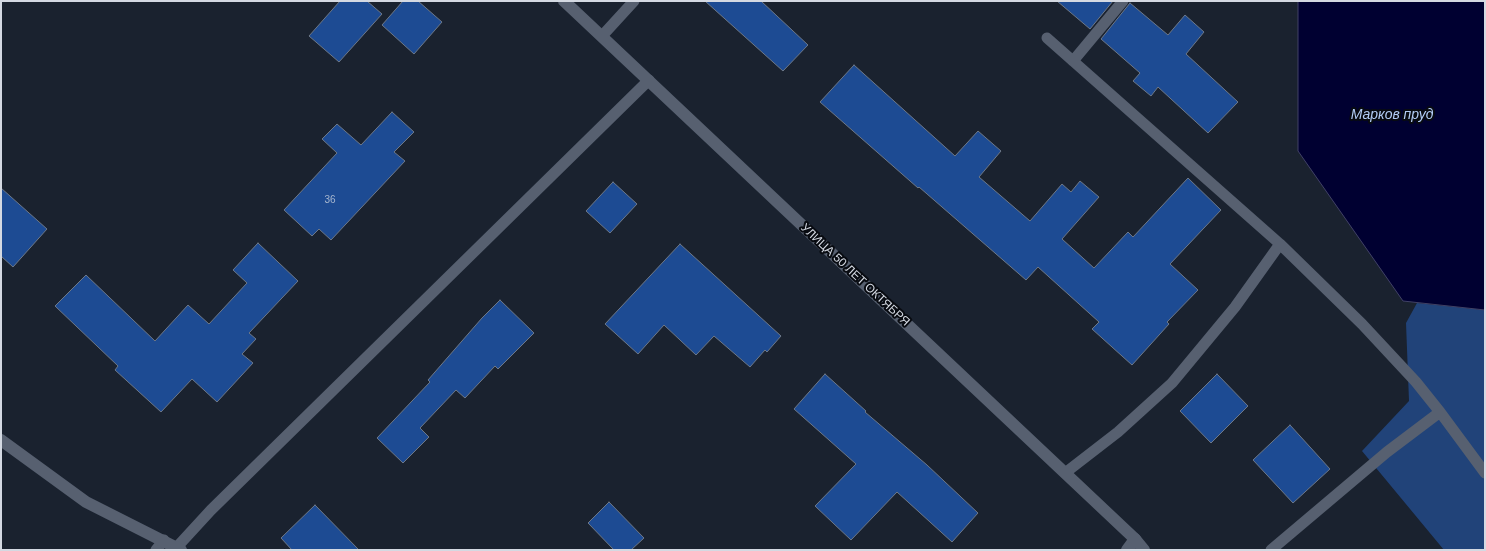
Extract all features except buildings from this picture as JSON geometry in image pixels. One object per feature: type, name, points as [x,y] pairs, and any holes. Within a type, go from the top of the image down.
[{"type":"main road","name":"УЛИЦА 50 ЛЕТ ОКТЯБРЯ","points":[[564,1],[1065,473],[1131,545],[1144,550]]},
{"type":"main road","points":[[1,440],[86,502],[160,545],[179,548]]},
{"type":"lane","points":[[602,36],[634,1]]},
{"type":"lane","points":[[1072,60],[1123,1]]},
{"type":"lane","points":[[1047,38],[1280,244],[1362,324],[1416,382],[1485,473]]},
{"type":"lane","points":[[179,548],[211,510],[649,80]]},
{"type":"lane","points":[[1065,473],[1118,432],[1172,383],[1235,307],[1280,244]]},
{"type":"lane","points":[[1271,550],[1387,452],[1440,412]]},
{"type":"shaded area","points":[[1417,303],[1485,310],[1485,550],[1444,550],[1362,451],[1409,401],[1406,323]]},
{"type":"water","name":"Марков пруд","points":[[1298,1],[1485,1],[1485,310],[1403,301],[1298,151]]}]
